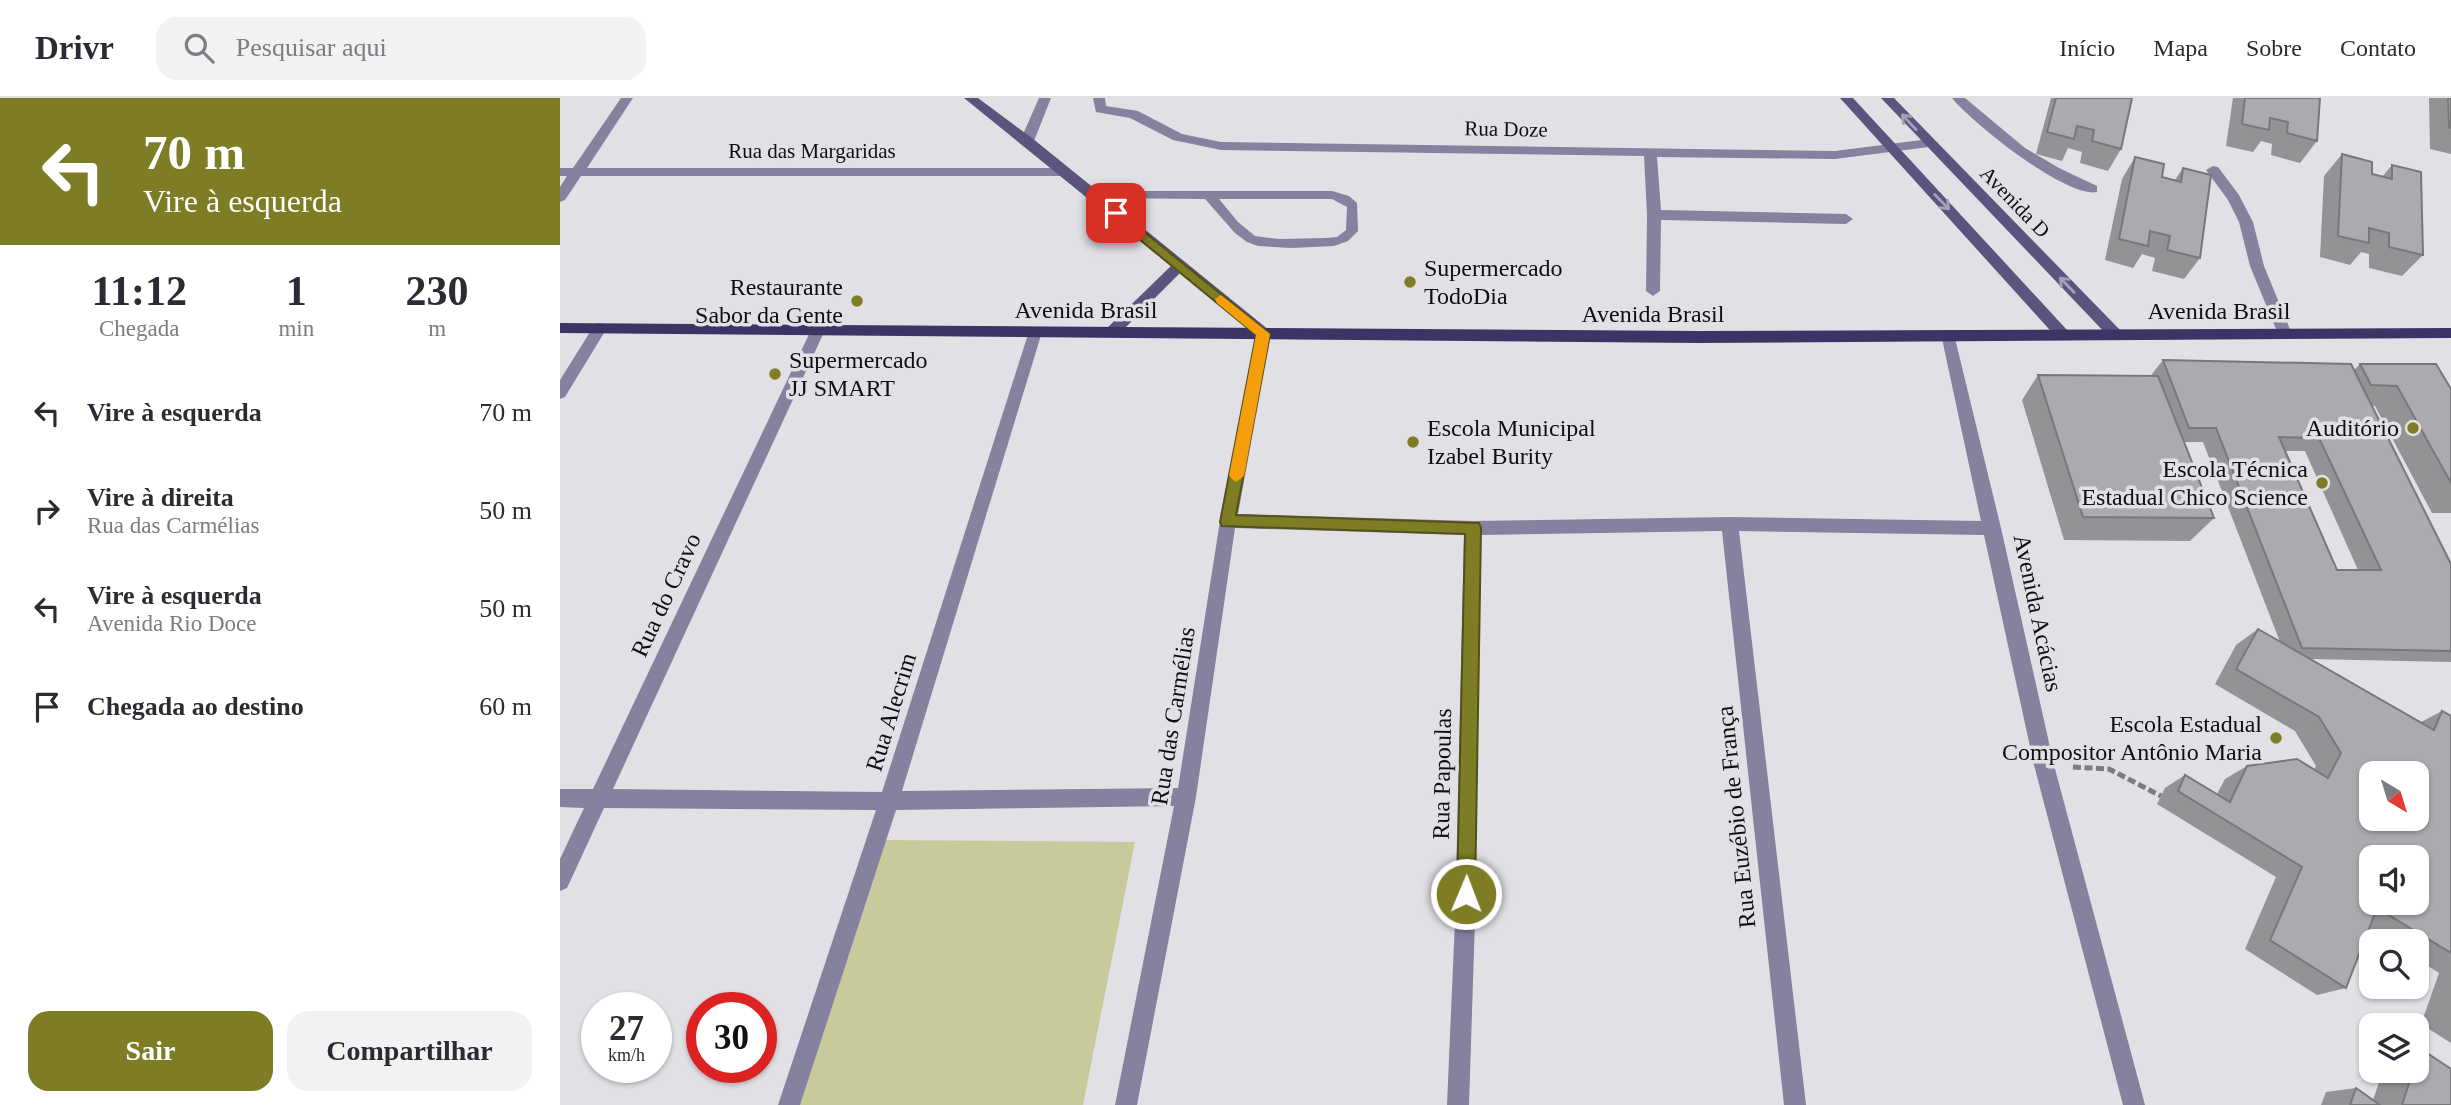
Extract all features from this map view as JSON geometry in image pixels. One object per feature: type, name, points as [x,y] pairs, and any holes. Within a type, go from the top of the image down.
[{"type":"main road","name":"Avenida Brasil","points":[[560,328],[1686,337],[2451,332]]},
{"type":"street","points":[[560,197],[579,173],[627,98]]},
{"type":"street","points":[[970,98],[1027,141],[1264,334]]},
{"type":"street","points":[[1027,141],[1045,98]]},
{"type":"street","name":"Rua Doze","points":[[1099,98],[1100,109],[1104,112],[1133,114],[1178,137],[1221,146],[1835,155],[1929,144]]},
{"type":"street","points":[[1846,98],[2062,334]]},
{"type":"street","name":"Avenida D","points":[[1886,98],[2115,334]]},
{"type":"street","points":[[1958,98],[2026,157],[2059,176],[2092,189]]},
{"type":"street","points":[[1650,152],[1654,215],[1653,291]]},
{"type":"street","points":[[2213,170],[2234,198],[2246,222],[2257,266],[2285,334]]},
{"type":"street","name":"Rua das Margaridas","points":[[560,173],[1064,172]]},
{"type":"street","points":[[1654,215],[1846,219]]},
{"type":"street","points":[[1111,332],[1180,265]]},
{"type":"street","points":[[560,393],[600,328]]},
{"type":"street","name":"Rua do Cravo","points":[[560,881],[818,330]]},
{"type":"street","name":"Rua Alecrim","points":[[789,1105],[889,800],[1035,332]]},
{"type":"street","name":"Rua das Carmélias","points":[[1126,1105],[1186,797],[1228,522],[1264,334]]},
{"type":"street","name":"Avenida Acácias","points":[[1948,334],[2044,765],[2134,1105]]},
{"type":"street","points":[[1228,522],[1473,528],[1730,524],[1993,528]]},
{"type":"street","name":"Rua Euzébio de França","points":[[1730,524],[1794,1105]]},
{"type":"street","name":"Rua Papoulas","points":[[1458,1105],[1465,920],[1473,528]]},
{"type":"street","points":[[560,798],[889,800],[1186,797]]},
{"type":"lane","points":[[1094,195],[1208,195],[1332,195],[1345,199],[1353,206],[1352,231],[1346,238],[1334,242],[1263,242],[1251,239],[1208,195]]},
{"type":"path","points":[[2044,765],[2109,769],[2161,796]]},
{"type":"green space","points":[[880,840],[1135,842],[1083,1105],[794,1105]]},
{"type":"building","points":[[2056,98],[2132,98],[2121,149],[2092,141],[2094,130],[2077,126],[2074,139],[2047,132]]},
{"type":"building","points":[[2245,98],[2320,98],[2317,141],[2287,133],[2288,122],[2270,118],[2269,130],[2242,124]]},
{"type":"building","points":[[2448,98],[2451,98],[2451,128],[2449,127]]},
{"type":"building","points":[[2342,154],[2372,162],[2372,174],[2392,179],[2392,165],[2421,172],[2423,255],[2389,247],[2389,233],[2369,228],[2369,243],[2338,236]]},
{"type":"building","points":[[2135,157],[2164,164],[2162,177],[2181,182],[2183,168],[2211,175],[2200,258],[2167,250],[2170,236],[2150,231],[2148,246],[2119,239]]},
{"type":"building","points":[[2163,360],[2351,364],[2451,564],[2451,651],[2302,648],[2216,428],[2189,428]],"holes":[[[2279,437],[2319,438],[2381,570],[2337,570]]]},
{"type":"building","points":[[2360,364],[2436,364],[2451,389],[2451,483],[2397,386],[2371,385]]},
{"type":"building","points":[[2038,375],[2158,376],[2214,518],[2083,517]]},
{"type":"building","points":[[2258,629],[2434,730],[2442,711],[2451,716],[2451,953],[2429,940],[2429,929],[2412,929],[2389,915],[2429,915],[2429,845],[2359,845],[2359,915],[2374,915],[2369,929],[2359,929],[2359,954],[2346,988],[2270,940],[2302,867],[2178,791],[2185,775],[2230,802],[2247,766],[2297,759],[2328,778],[2341,753],[2319,717],[2236,669]]},
{"type":"building","points":[[2429,1054],[2451,1069],[2451,1105],[2402,1105],[2409,1083],[2429,1083]]},
{"type":"building","points":[[2356,1088],[2380,1105],[2350,1105]]},
{"type":"slow traffic","points":[[1221,299],[1264,334],[1236,476]]},
{"type":"place","name":"Supermercado TodoDia","points":[[1410,282]]},
{"type":"place","name":"Restaurante Sabor da Gente","points":[[857,301]]},
{"type":"place","name":"Supermercado JJ SMART","points":[[775,374]]},
{"type":"place","name":"Auditório","points":[[2413,428]]},
{"type":"place","name":"Escola Municipal Izabel Burity","points":[[1413,442]]},
{"type":"place","name":"Escola Técnica Estadual Chico Science","points":[[2322,483]]},
{"type":"place","name":"Escola Estadual Compositor Antônio Maria","points":[[2276,738]]},
{"type":"route","points":[[1116,213],[1264,334],[1228,522],[1473,528],[1466,894]]}]
